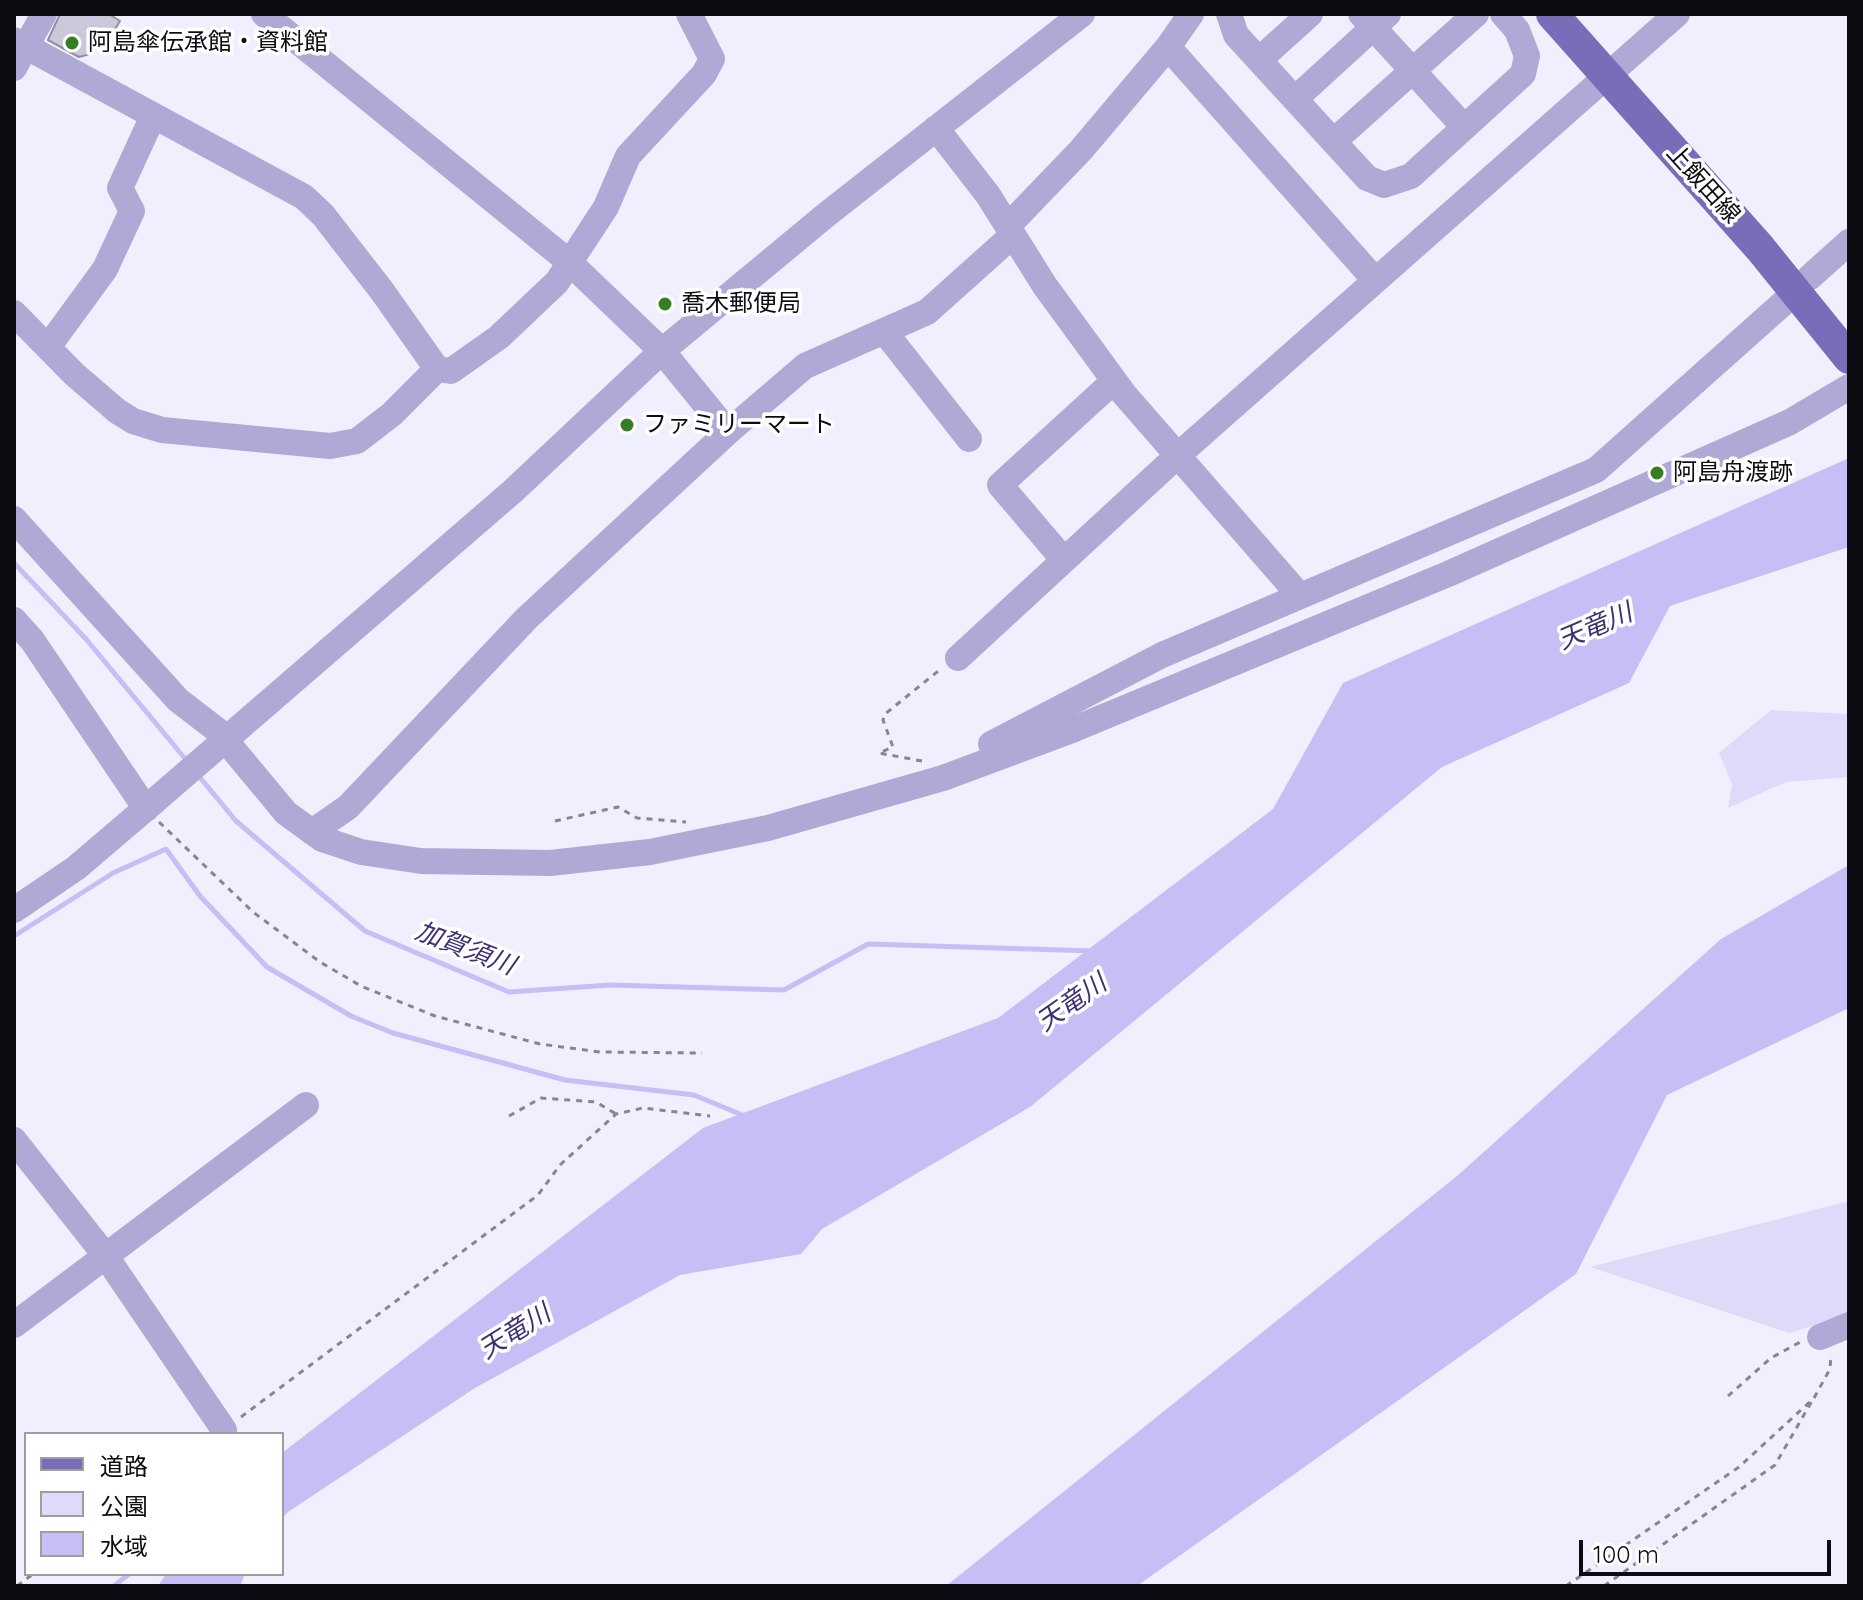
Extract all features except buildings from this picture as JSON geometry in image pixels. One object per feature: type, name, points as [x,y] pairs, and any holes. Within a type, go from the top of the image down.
[{"type":"main road","name":"上飯田線","points":[[1552,14],[1760,248],[1849,358]]},
{"type":"street","points":[[44,14],[18,52],[153,116],[304,197],[323,215],[382,291],[437,369],[451,371],[499,337],[557,282],[606,207],[628,156],[704,74],[712,59],[694,16]]},
{"type":"street","points":[[264,14],[568,261],[662,351],[728,432]]},
{"type":"street","points":[[14,910],[76,868],[147,807],[220,739],[513,491],[662,351],[936,128],[1082,14]]},
{"type":"street","points":[[312,832],[348,807],[527,618],[728,432],[805,366],[927,312],[1010,231],[1168,47],[1191,14]]},
{"type":"street","points":[[1229,14],[1236,35],[1367,178],[1384,185],[1411,176],[1523,74],[1527,56],[1517,30],[1503,14]]},
{"type":"street","points":[[1259,60],[1310,14]]},
{"type":"street","points":[[1334,141],[1476,14]]},
{"type":"street","points":[[958,658],[1176,457],[1677,14]]},
{"type":"street","points":[[1295,99],[1374,19],[1413,71],[1464,127]]},
{"type":"street","points":[[1168,47],[1375,280]]},
{"type":"street","points":[[48,347],[105,269],[132,211],[120,188],[153,116]]},
{"type":"street","points":[[936,128],[988,195],[1045,286],[1114,381],[1176,457],[1300,596]]},
{"type":"street","points":[[1810,277],[1849,242]]},
{"type":"street","points":[[943,778],[958,760],[1162,655],[1596,470],[1790,297]]},
{"type":"street","points":[[14,313],[74,374],[133,421],[162,430],[330,446],[357,441],[392,414],[437,369]]},
{"type":"street","points":[[884,331],[969,439]]},
{"type":"street","points":[[1063,559],[1000,485],[1114,381]]},
{"type":"street","points":[[14,519],[178,700],[220,739],[286,813],[312,832],[361,852],[421,861],[550,863],[650,852],[753,831],[943,778],[1072,730],[1448,574],[1790,422],[1849,387]]},
{"type":"street","points":[[14,620],[32,640],[147,807]]},
{"type":"street","points":[[14,1325],[306,1105]]},
{"type":"street","points":[[14,1140],[105,1255],[224,1430]]},
{"type":"street","points":[[1820,1337],[1849,1325]]},
{"type":"path","points":[[915,765],[926,762],[879,753],[893,747],[883,720],[885,714],[958,658]]},
{"type":"path","points":[[147,807],[253,912],[320,962],[361,986],[435,1016],[540,1044],[600,1052],[702,1053]]},
{"type":"path","points":[[555,821],[618,807],[637,818],[687,822]]},
{"type":"path","points":[[509,1116],[541,1098],[596,1102],[616,1114]]},
{"type":"path","points":[[224,1430],[538,1195],[560,1165],[616,1114],[643,1108],[710,1116]]},
{"type":"path","points":[[1604,1586],[1775,1465],[1830,1369],[1832,1352],[1820,1337],[1796,1342],[1771,1358],[1728,1396]]},
{"type":"path","points":[[1566,1586],[1739,1467],[1814,1398]]},
{"type":"green space","points":[[1771,710],[1849,714],[1849,777],[1786,782],[1728,808],[1732,784],[1719,753]]},
{"type":"green space","points":[[1849,1201],[1849,1315],[1789,1333],[1590,1267]]},
{"type":"water","name":"天竜川","points":[[1849,458],[1849,547],[1670,606],[1629,683],[1442,767],[1030,1107],[822,1229],[801,1254],[680,1275],[475,1388],[284,1517],[284,1451],[703,1128],[998,1018],[1273,809],[1343,683]]},
{"type":"water","points":[[1849,865],[1849,1008],[1667,1095],[1576,1274],[1137,1586],[946,1586],[1457,1176],[1721,939]]},
{"type":"water","points":[[165,1576],[244,1576],[240,1586],[158,1586]]},
{"type":"waterway","name":"加賀須川","points":[[14,563],[86,639],[187,761]]},
{"type":"waterway","name":"加賀須川","points":[[198,775],[236,821],[365,931],[509,992],[610,985],[784,990],[868,944],[1094,951]]},
{"type":"waterway","points":[[14,936],[113,873],[166,849],[200,896],[267,967],[351,1016],[393,1033],[565,1080],[694,1095],[747,1117]]},
{"type":"waterway","points":[[114,1586],[126,1576]]},
{"type":"place","name":"阿島傘伝承館・資料館","points":[[72,43]]},
{"type":"place","name":"喬木郵便局","points":[[665,304]]},
{"type":"place","name":"ファミリーマート","points":[[627,425]]},
{"type":"place","name":"阿島舟渡跡","points":[[1657,473]]}]
